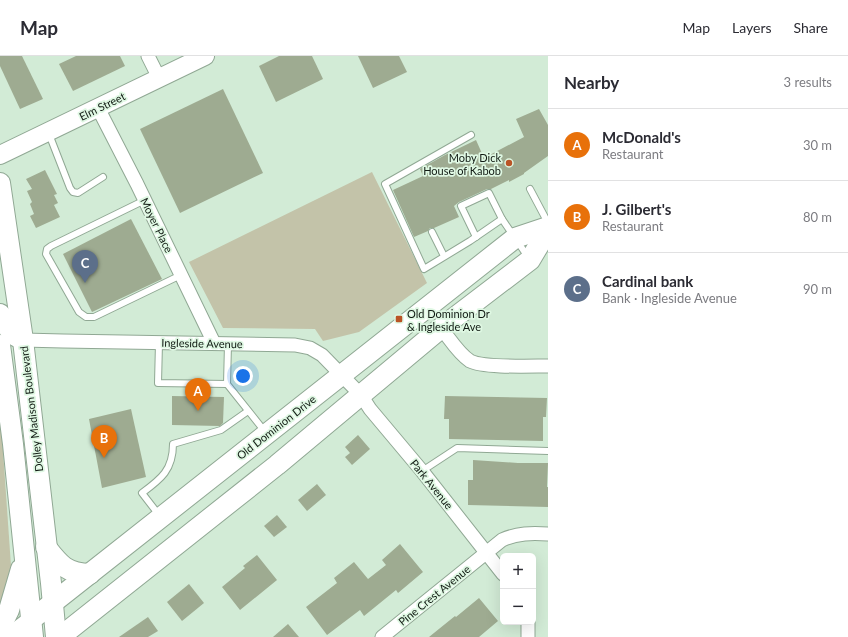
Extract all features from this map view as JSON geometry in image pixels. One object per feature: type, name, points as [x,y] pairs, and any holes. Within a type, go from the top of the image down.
[{"type":"main road","name":"Dolley Madison Boulevard","points":[[0,182],[30,394],[56,637]]},
{"type":"main road","name":"Old Dominion Drive","points":[[32,629],[53,604],[90,574],[515,238],[548,229]]},
{"type":"main road","name":"Old Dominion Drive","points":[[60,637],[277,465],[441,328],[530,260],[548,229]]},
{"type":"main road","points":[[0,314],[12,334],[23,340]]},
{"type":"main road","points":[[0,339],[5,342],[12,351],[30,394]]},
{"type":"main road","name":"Dolley Madison Boulevard","points":[[0,344],[13,444],[32,629]]},
{"type":"main road","points":[[46,547],[66,568],[79,573],[90,574]]},
{"type":"main road","points":[[0,628],[9,610],[24,557]]},
{"type":"street","points":[[148,56],[159,78]]},
{"type":"street","name":"Elm Street","points":[[0,155],[159,78],[186,62],[204,56]]},
{"type":"street","name":"Moyer Place","points":[[98,108],[145,200],[214,343]]},
{"type":"street","points":[[441,328],[462,354],[475,363],[486,365],[548,366]]},
{"type":"street","name":"Ingleside Avenue","points":[[23,340],[305,346],[322,356],[342,374],[361,395]]},
{"type":"street","name":"Park Avenue","points":[[361,395],[370,409],[422,471],[500,570]]},
{"type":"street","name":"Pine Crest Avenue","points":[[382,637],[502,540],[514,535],[531,533],[548,534]]},
{"type":"street","points":[[528,625],[528,637]]},
{"type":"street","name":"Old Dominion Drive","points":[[9,637],[32,629]]},
{"type":"lane","points":[[48,132],[70,188],[73,192],[78,193],[104,177]]},
{"type":"lane","points":[[471,135],[385,184],[424,268],[476,237],[502,219]]},
{"type":"lane","points":[[530,189],[548,223]]},
{"type":"lane","points":[[476,237],[461,206],[489,192],[502,219],[530,260]]},
{"type":"lane","points":[[145,200],[51,246],[47,250],[46,254],[79,312],[86,317],[94,317],[181,275]]},
{"type":"lane","points":[[432,232],[444,256]]},
{"type":"lane","points":[[159,343],[158,383],[227,384]]},
{"type":"lane","points":[[228,344],[227,384],[267,434]]},
{"type":"lane","points":[[161,517],[142,493],[160,480],[168,470],[172,460],[173,444],[221,430],[248,411]]},
{"type":"lane","points":[[422,471],[457,448],[548,451]]},
{"type":"green space","points":[[372,172],[427,283],[359,332],[323,341],[315,329],[223,328],[189,262]]},
{"type":"green space","points":[[1,422],[11,566],[0,627],[0,423]]},
{"type":"building","points":[[0,56],[22,56],[43,99],[20,109],[0,66]]},
{"type":"building","points":[[76,56],[120,56],[125,66],[73,91],[59,64]]},
{"type":"building","points":[[279,56],[312,56],[323,79],[276,102],[259,66]]},
{"type":"building","points":[[358,56],[399,56],[407,72],[373,88]]},
{"type":"building","points":[[223,89],[263,173],[180,213],[140,129]]},
{"type":"building","points":[[539,109],[548,125],[548,156],[524,174],[509,182],[509,180],[459,202],[454,206],[459,217],[434,228],[430,228],[428,231],[414,237],[393,190],[423,176],[420,169],[476,140],[484,158],[524,137],[516,119]]},
{"type":"building","points":[[45,170],[57,194],[54,195],[58,203],[54,205],[60,217],[36,228],[30,216],[34,214],[30,204],[32,202],[27,191],[32,189],[26,179]]},
{"type":"building","points":[[131,219],[162,279],[92,312],[63,254]]},
{"type":"building","points":[[172,396],[224,397],[223,423],[220,426],[172,425]]},
{"type":"building","points":[[445,396],[547,398],[546,417],[543,417],[543,441],[449,439],[449,419],[444,419]]},
{"type":"building","points":[[131,409],[146,477],[102,488],[89,419]]},
{"type":"building","points":[[358,435],[370,449],[352,465],[345,457],[350,453],[345,447]]},
{"type":"building","points":[[473,460],[548,463],[548,507],[468,505],[468,480],[473,480]]},
{"type":"building","points":[[317,484],[326,495],[307,511],[298,500]]},
{"type":"building","points":[[277,515],[287,527],[274,537],[264,526]]},
{"type":"building","points":[[400,544],[423,572],[398,593],[396,590],[364,616],[360,610],[327,635],[306,607],[337,583],[334,578],[354,562],[368,579],[386,565],[382,560]]},
{"type":"building","points":[[257,555],[277,580],[240,610],[222,587],[245,568],[243,566]]},
{"type":"building","points":[[189,584],[204,603],[182,621],[167,602]]},
{"type":"building","points":[[479,598],[498,621],[479,637],[429,637],[455,616],[456,617]]},
{"type":"building","points":[[148,617],[158,631],[148,637],[119,637]]},
{"type":"building","points":[[288,624],[299,637],[273,637]]},
{"type":"place","name":"Moby Dick House of Kabob","points":[[509,163]]},
{"type":"place","name":"Cardinal bank","points":[[85,283]]},
{"type":"place","name":"Old Dominion Dr & Ingleside Ave","points":[[399,319]]},
{"type":"place","name":"McDonald's","points":[[198,411]]},
{"type":"place","name":"J. Gilbert's","points":[[104,458]]}]
